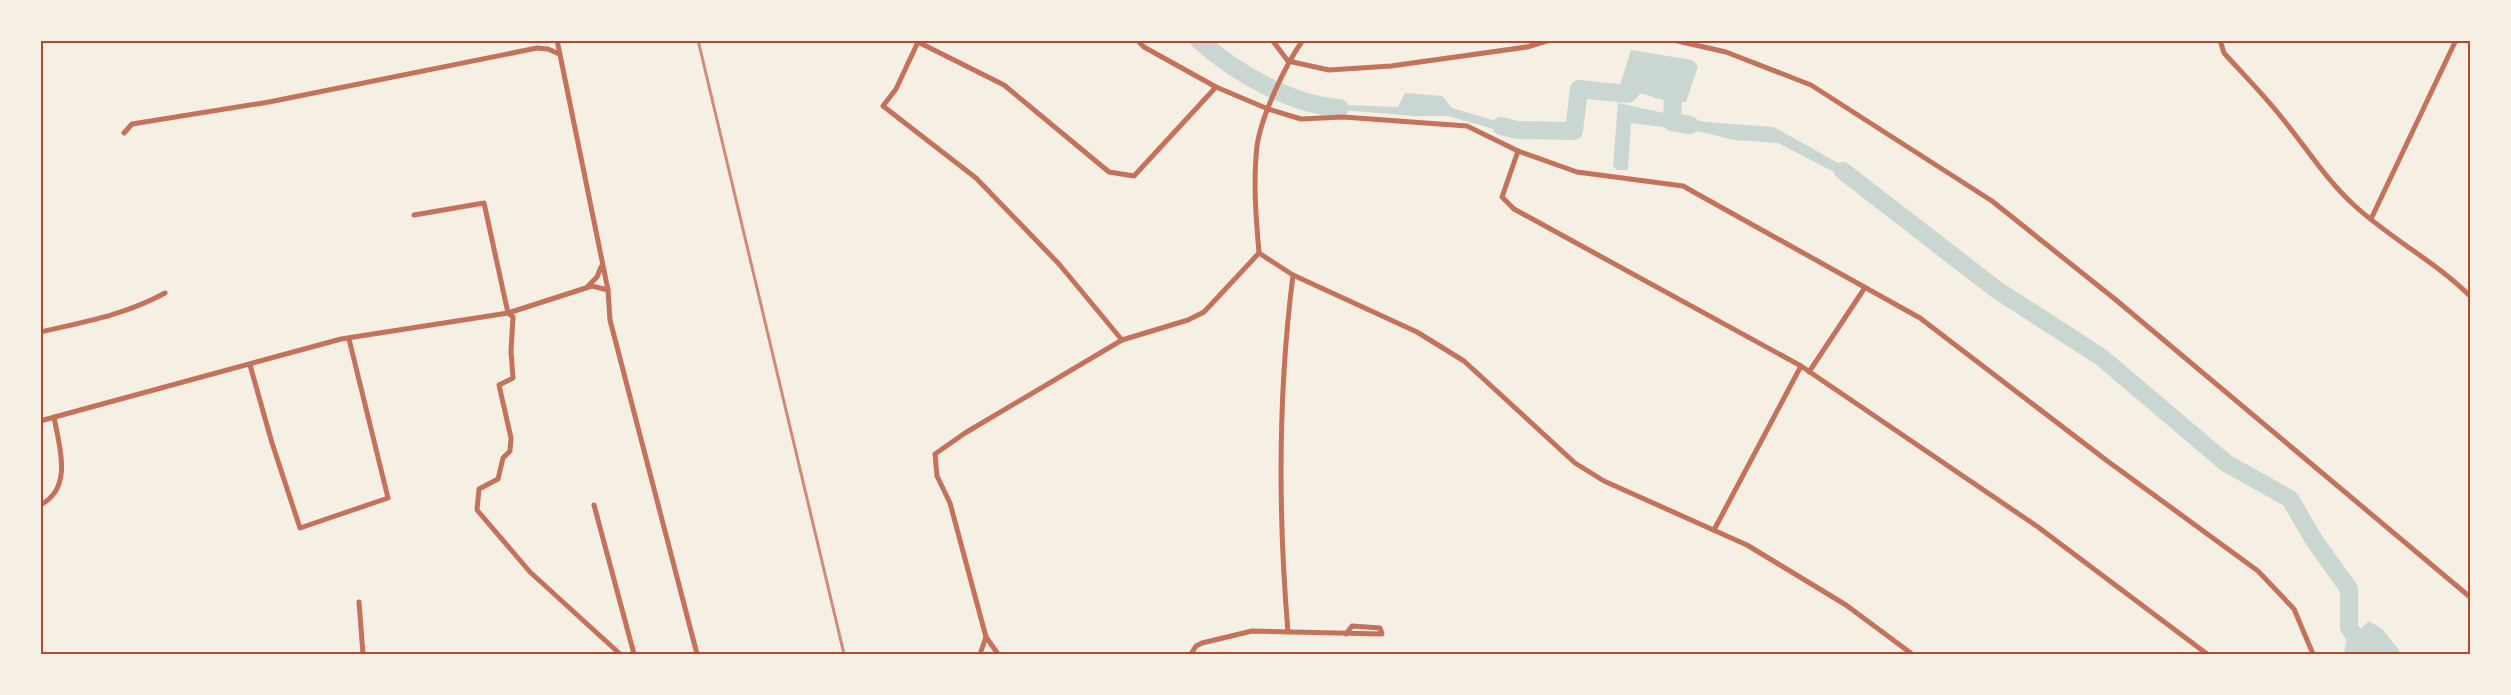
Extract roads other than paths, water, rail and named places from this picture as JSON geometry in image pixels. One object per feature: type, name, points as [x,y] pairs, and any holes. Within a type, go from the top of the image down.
[{"type":"street","points":[[124,133],[132,124],[269,102],[542,48],[555,40],[608,290],[610,320],[697,654]]},
{"type":"street","points":[[1137,40],[1144,47],[1216,87],[1301,119],[1343,117],[1467,126],[1518,151],[1577,172],[1683,186],[1864,289],[1920,318],[2106,460],[2217,538],[2258,571],[2294,609],[2313,654]]},
{"type":"street","points":[[1272,40],[1288,61],[1329,70],[1391,66],[1527,47],[1550,40]]},
{"type":"street","points":[[998,654],[986,637],[950,503],[937,476],[935,454],[965,433],[1122,340],[1188,320],[1204,312],[1259,253],[1255,200],[1257,145],[1269,107],[1288,61],[1303,40]]},
{"type":"street","points":[[1673,40],[1726,52],[1811,86],[1992,201],[2116,300],[2470,597]]},
{"type":"street","points":[[2220,40],[2224,53],[2282,117],[2332,183],[2406,248],[2454,280],[2470,296]]},
{"type":"street","points":[[2371,219],[2456,40]]},
{"type":"street","points":[[1122,340],[1059,264],[976,178],[883,106],[896,89],[916,41],[1004,84],[1109,172],[1134,176],[1216,87]]},
{"type":"street","points":[[542,48],[559,54]]},
{"type":"street","points":[[1518,151],[1502,197],[1514,209],[1801,366],[2038,527],[2206,654]]},
{"type":"street","points":[[414,215],[484,203],[508,313],[513,317],[511,351],[513,378],[499,385],[511,438],[510,451],[503,458],[498,479],[479,489],[477,510],[531,572],[620,654]]},
{"type":"street","points":[[1259,253],[1293,275],[1417,332],[1464,361],[1575,463],[1604,481],[1747,545],[1846,605],[1912,654]]},
{"type":"street","points":[[586,287],[597,277],[601,262]]},
{"type":"street","points":[[1288,632],[1284,580],[1282,425],[1286,334],[1293,275]]},
{"type":"street","points":[[40,421],[349,339],[508,313],[586,287],[598,286],[608,290]]},
{"type":"street","points":[[1809,372],[1864,289]]},
{"type":"street","points":[[40,333],[115,315],[141,306],[165,293]]},
{"type":"street","points":[[250,365],[272,443],[300,528],[388,498],[349,339]]},
{"type":"street","points":[[1714,530],[1801,366]]},
{"type":"street","points":[[40,505],[55,494],[61,476],[62,459],[54,417]]},
{"type":"street","points":[[594,505],[634,654]]},
{"type":"street","points":[[359,602],[363,654]]},
{"type":"street","points":[[1191,654],[1196,646],[1202,643],[1243,631],[1346,634],[1382,634],[1380,628],[1352,627],[1346,634]]},
{"type":"street","points":[[980,654],[986,637]]},
{"type":"waterway","points":[[1199,40],[1229,64],[1264,85],[1302,101],[1340,108]]},
{"type":"waterway","points":[[1501,126],[1517,130],[1574,131],[1579,89],[1628,94],[1638,83],[1673,93],[1672,122],[1690,125]]},
{"type":"waterway","points":[[1843,171],[1997,290],[2101,357],[2226,463],[2290,499],[2314,540],[2349,589],[2349,627],[2365,654]]},
{"type":"railway","points":[[698,40],[844,654]]}]
